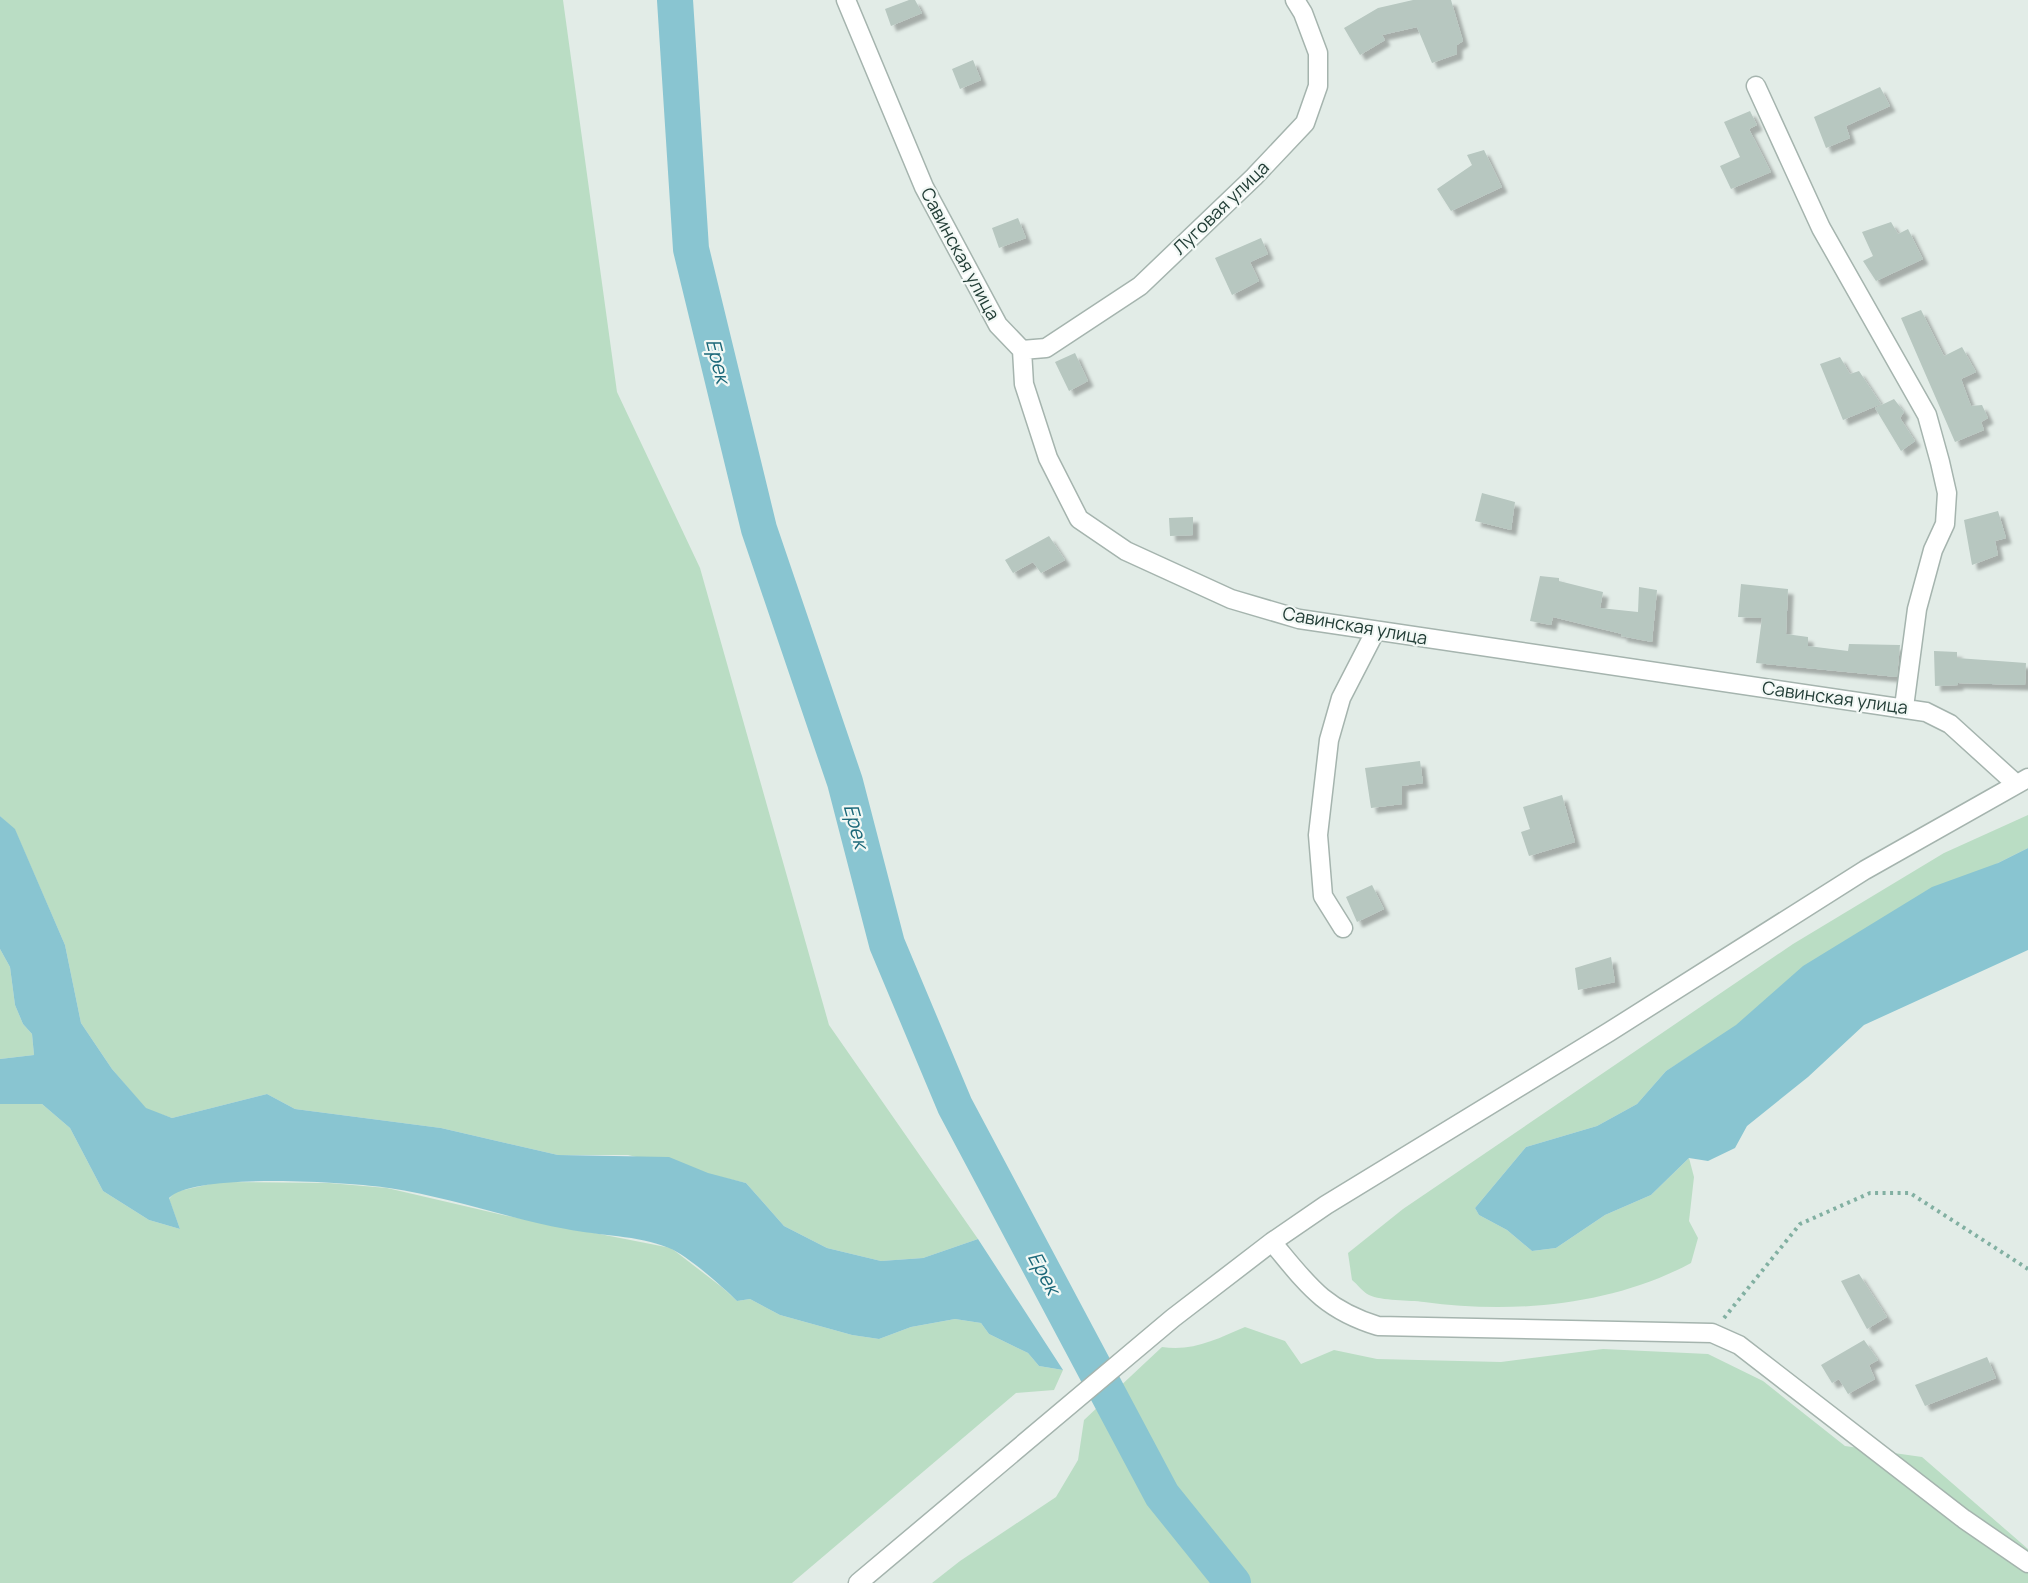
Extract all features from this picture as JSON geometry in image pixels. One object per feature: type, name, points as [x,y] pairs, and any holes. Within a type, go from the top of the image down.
[{"type":"street","name":"Савинская улица","points":[[846,0],[924,187],[998,325],[1022,350],[1024,384],[1048,458],[1079,519],[1126,551],[1231,599],[1299,619],[1926,712],[1950,724],[2022,780]]},
{"type":"street","name":"Луговая улица","points":[[1022,350],[1046,348],[1140,286],[1254,177],[1305,123],[1317,86],[1317,53],[1303,13],[1295,0]]},
{"type":"street","points":[[1756,86],[1821,228],[1927,415],[1940,462],[1947,493],[1944,524],[1933,550],[1917,609],[1904,707]]},
{"type":"street","points":[[1343,928],[1323,896],[1318,835],[1329,740],[1341,698],[1375,632]]},
{"type":"street","points":[[858,1583],[1050,1424],[1173,1318],[1272,1242],[1326,1205],[1609,1032],[1865,870],[2022,780]]},
{"type":"street","points":[[1272,1242],[1315,1294],[1360,1320],[1378,1326],[1712,1333],[1739,1345],[1964,1519],[2028,1563]]},
{"type":"path","points":[[1712,1333],[1800,1224],[1869,1193],[1910,1193],[2028,1269]]},
{"type":"green space","points":[[0,0],[563,0],[617,392],[700,568],[829,1025],[978,1239],[923,1258],[881,1261],[827,1248],[784,1226],[746,1183],[628,1155],[558,1155],[441,1128],[295,1109],[267,1094],[172,1118],[146,1109],[112,1069],[81,1023],[65,945],[15,830],[0,816]]},
{"type":"green space","points":[[2028,815],[2028,848],[1998,863],[1666,1071],[1637,1104],[1597,1126],[1526,1147],[1475,1208],[1479,1215],[1507,1230],[1532,1251],[1556,1248],[1605,1215],[1651,1195],[1689,1158],[1694,1177],[1689,1221],[1698,1238],[1691,1263],[1660,1278],[1628,1289],[1560,1303],[1526,1306],[1457,1306],[1374,1297],[1367,1294],[1352,1280],[1348,1253],[1403,1209],[1793,944],[1944,853]]},
{"type":"green space","points":[[0,949],[10,967],[15,1005],[23,1024],[32,1034],[34,1055],[0,1059]]},
{"type":"green space","points":[[0,1104],[42,1104],[70,1128],[103,1191],[149,1220],[180,1229],[169,1199],[175,1192],[219,1182],[329,1183],[387,1188],[503,1215],[671,1248],[737,1301],[750,1299],[780,1315],[852,1335],[879,1339],[911,1327],[955,1319],[981,1323],[989,1334],[1028,1353],[1039,1366],[1063,1370],[1054,1390],[1016,1393],[792,1583],[0,1583]]},
{"type":"green space","points":[[1245,1327],[1285,1341],[1301,1364],[1334,1350],[1377,1359],[1501,1362],[1603,1349],[1708,1354],[1763,1381],[1845,1446],[1922,1457],[2028,1549],[2028,1583],[932,1583],[960,1561],[1056,1497],[1078,1460],[1084,1420],[1162,1347],[1194,1346]]},
{"type":"water","points":[[0,816],[15,829],[65,945],[81,1023],[112,1069],[146,1108],[172,1118],[267,1094],[295,1109],[441,1128],[558,1155],[669,1157],[708,1173],[746,1183],[784,1226],[827,1248],[881,1261],[923,1258],[978,1239],[1063,1370],[1039,1366],[1028,1353],[989,1334],[981,1323],[955,1319],[911,1327],[879,1339],[852,1335],[780,1315],[750,1299],[737,1301],[685,1257],[657,1244],[544,1224],[389,1188],[342,1183],[274,1181],[209,1185],[184,1190],[169,1198],[180,1229],[149,1220],[103,1191],[70,1128],[42,1104],[0,1104],[0,1059],[34,1055],[32,1034],[23,1024],[15,1005],[10,967],[0,949]]},
{"type":"water","points":[[2028,848],[2028,950],[1864,1025],[1808,1077],[1747,1126],[1735,1148],[1708,1161],[1689,1158],[1651,1195],[1605,1215],[1556,1248],[1532,1251],[1507,1230],[1479,1215],[1475,1208],[1526,1147],[1597,1126],[1637,1104],[1666,1071],[1736,1025],[1803,966],[1932,887],[1998,863]]},
{"type":"building","points":[[915,0],[922,13],[891,26],[885,9]]},
{"type":"building","points":[[1413,0],[1451,0],[1463,41],[1457,45],[1457,54],[1432,63],[1417,27],[1382,35],[1385,40],[1360,55],[1344,28],[1378,8]]},
{"type":"building","points":[[973,60],[981,80],[960,89],[952,69]]},
{"type":"building","points":[[1880,87],[1890,106],[1846,126],[1850,138],[1826,148],[1814,117]]},
{"type":"building","points":[[1750,111],[1757,125],[1749,129],[1771,172],[1731,189],[1720,166],[1740,157],[1724,122]]},
{"type":"building","points":[[1484,150],[1502,187],[1451,211],[1437,189],[1472,165],[1467,155]]},
{"type":"building","points":[[1018,218],[1026,238],[999,248],[992,228]]},
{"type":"building","points":[[1891,222],[1898,234],[1908,229],[1923,259],[1876,281],[1863,261],[1873,256],[1862,232]]},
{"type":"building","points":[[1261,238],[1268,254],[1250,262],[1259,281],[1232,295],[1215,258]]},
{"type":"building","points":[[1921,310],[1944,356],[1962,347],[1976,372],[1961,379],[1971,406],[1982,405],[1988,418],[1981,422],[1984,430],[1955,442],[1901,318]]},
{"type":"building","points":[[1075,353],[1088,381],[1069,391],[1055,362]]},
{"type":"building","points":[[1840,357],[1850,374],[1859,371],[1881,404],[1843,420],[1820,364]]},
{"type":"building","points":[[1894,399],[1904,412],[1900,418],[1915,441],[1901,451],[1875,408]]},
{"type":"building","points":[[1482,493],[1515,502],[1511,530],[1475,521]]},
{"type":"building","points":[[1998,511],[2006,538],[1995,541],[1998,555],[1972,565],[1964,520]]},
{"type":"building","points":[[1193,517],[1193,535],[1170,536],[1169,518]]},
{"type":"building","points":[[1049,536],[1065,560],[1041,573],[1033,562],[1013,573],[1005,560]]},
{"type":"building","points":[[1540,576],[1559,578],[1559,581],[1603,592],[1600,608],[1638,612],[1639,587],[1657,590],[1652,642],[1553,617],[1551,625],[1530,621]]},
{"type":"building","points":[[1741,584],[1788,589],[1786,634],[1808,637],[1808,646],[1848,651],[1849,644],[1900,645],[1897,677],[1756,663],[1762,618],[1738,617]]},
{"type":"building","points":[[1934,651],[1957,652],[1957,658],[2026,663],[2025,685],[1958,683],[1958,685],[1935,686]]},
{"type":"building","points":[[1420,761],[1423,783],[1402,786],[1402,804],[1371,808],[1365,768]]},
{"type":"building","points":[[1562,795],[1575,842],[1529,856],[1521,832],[1530,829],[1523,807]]},
{"type":"building","points":[[1372,885],[1384,909],[1357,922],[1346,897]]},
{"type":"building","points":[[1611,957],[1615,982],[1578,990],[1575,968]]},
{"type":"building","points":[[1859,1274],[1887,1317],[1867,1329],[1841,1281]]},
{"type":"building","points":[[1864,1340],[1878,1360],[1869,1365],[1875,1379],[1848,1394],[1839,1379],[1832,1383],[1821,1365]]},
{"type":"building","points":[[1987,1357],[1996,1378],[1925,1406],[1915,1385]]},
{"type":"waterway","name":"Ерек","points":[[675,0],[691,249],[759,529],[845,782],[887,944],[955,1106],[1162,1495],[1233,1583]]}]
